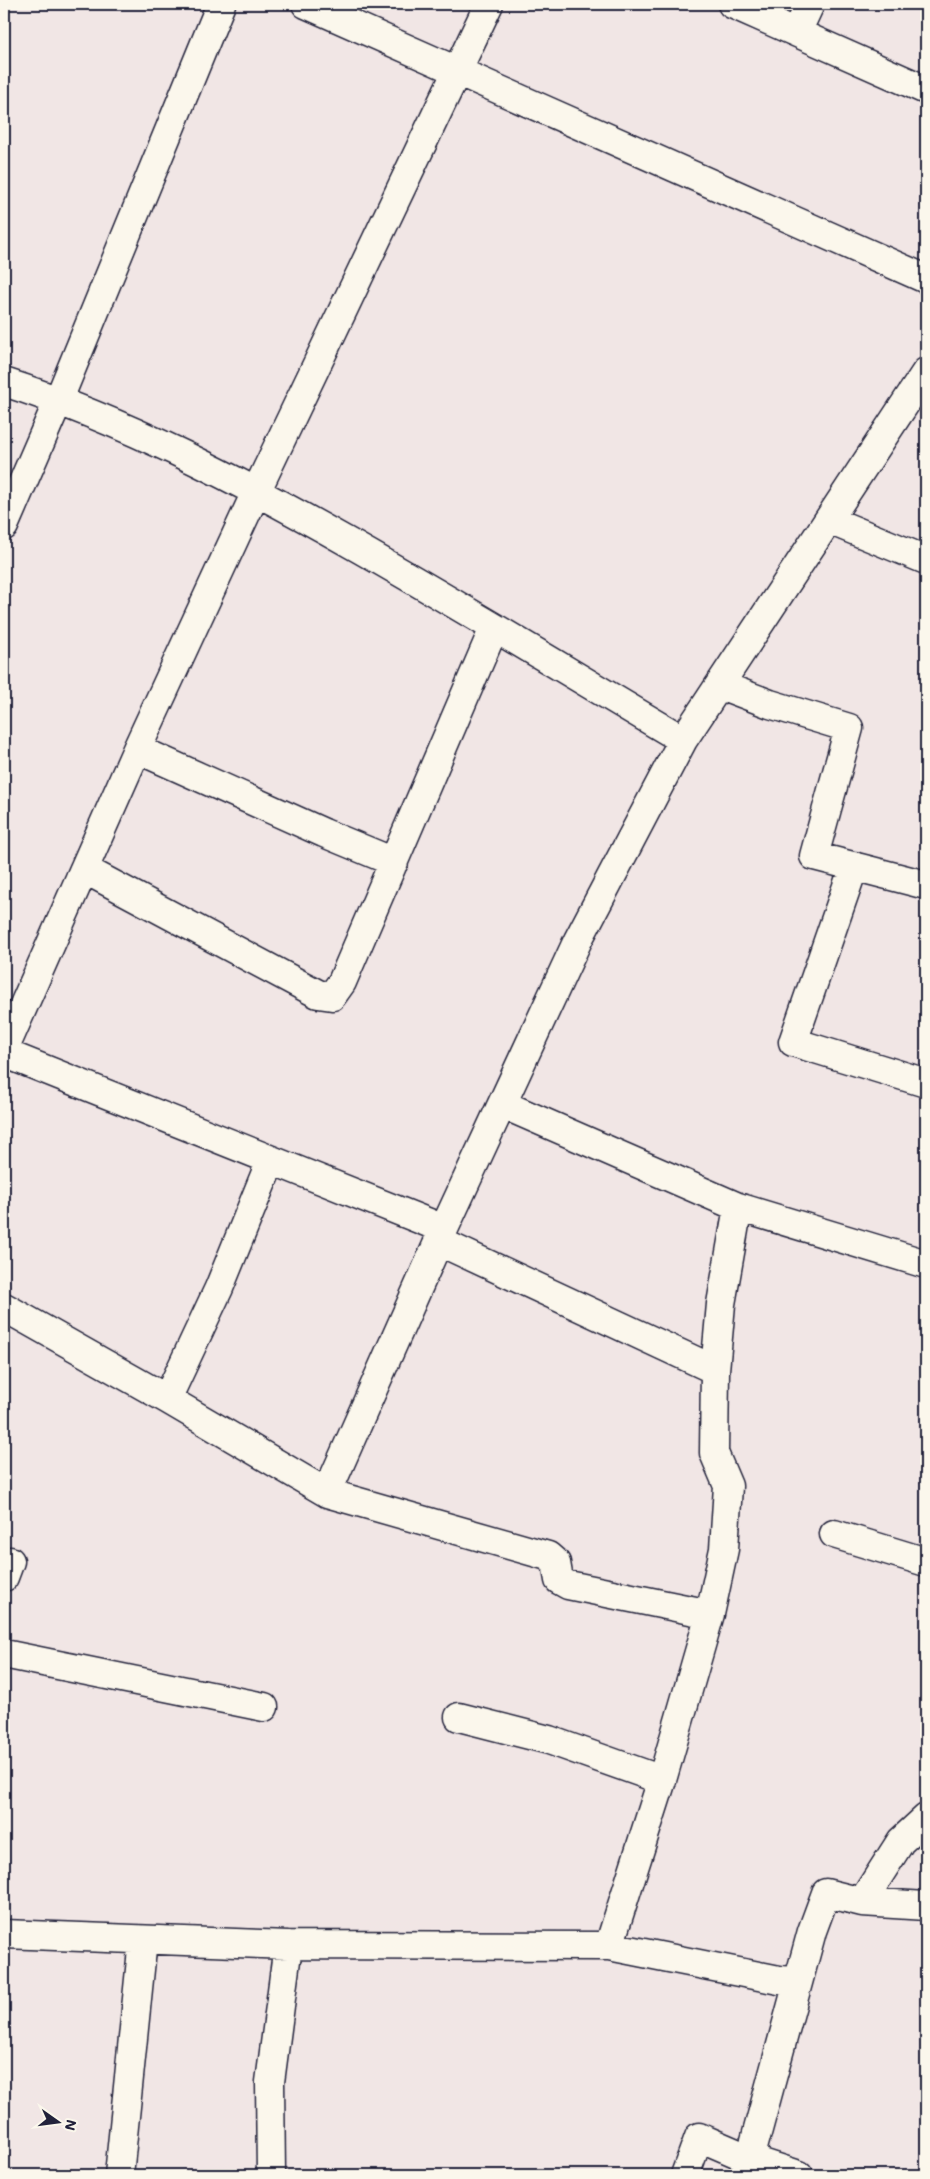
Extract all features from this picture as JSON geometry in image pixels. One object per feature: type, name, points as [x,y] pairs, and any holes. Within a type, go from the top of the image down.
[{"type":"street","points":[[4,526],[221,4]]},
{"type":"street","points":[[306,4],[926,279]]},
{"type":"street","points":[[489,4],[458,73],[257,490],[137,749],[4,1052],[271,1160],[441,1235],[716,1370]]},
{"type":"street","points":[[732,4],[926,90]]},
{"type":"street","points":[[797,32],[810,4]]},
{"type":"street","points":[[327,1493],[441,1235],[578,940],[683,740],[926,372]]},
{"type":"street","points":[[4,382],[58,399],[257,490],[683,740]]},
{"type":"street","points":[[829,520],[926,560]]},
{"type":"street","points":[[84,869],[318,994],[332,996],[342,982],[494,628]]},
{"type":"street","points":[[720,684],[770,704],[849,728],[814,856],[926,885]]},
{"type":"street","points":[[137,749],[324,833],[394,862]]},
{"type":"street","points":[[854,866],[794,1042],[926,1083]]},
{"type":"street","points":[[502,1104],[738,1207],[926,1264]]},
{"type":"street","points":[[167,1399],[219,1288],[271,1160]]},
{"type":"street","points":[[609,1946],[662,1780],[710,1614],[724,1549],[728,1486],[714,1453],[716,1370],[721,1304],[738,1207]]},
{"type":"street","points":[[4,1307],[167,1399],[327,1493],[548,1556],[556,1563],[559,1580],[568,1585],[710,1614]]},
{"type":"street","points":[[834,1534],[926,1562]]},
{"type":"street","points":[[4,1654],[264,1707]]},
{"type":"street","points":[[459,1717],[549,1740],[662,1780]]},
{"type":"street","points":[[862,1902],[901,1841],[926,1818]]},
{"type":"street","points":[[750,2159],[812,1931],[826,1894],[862,1902],[926,1906]]},
{"type":"street","points":[[4,1934],[288,1945],[609,1946],[778,1980],[798,1981]]},
{"type":"street","points":[[119,2175],[143,1940]]},
{"type":"street","points":[[271,2175],[270,2082],[288,1945]]},
{"type":"street","points":[[685,2175],[699,2138],[750,2159],[800,2175]]}]
